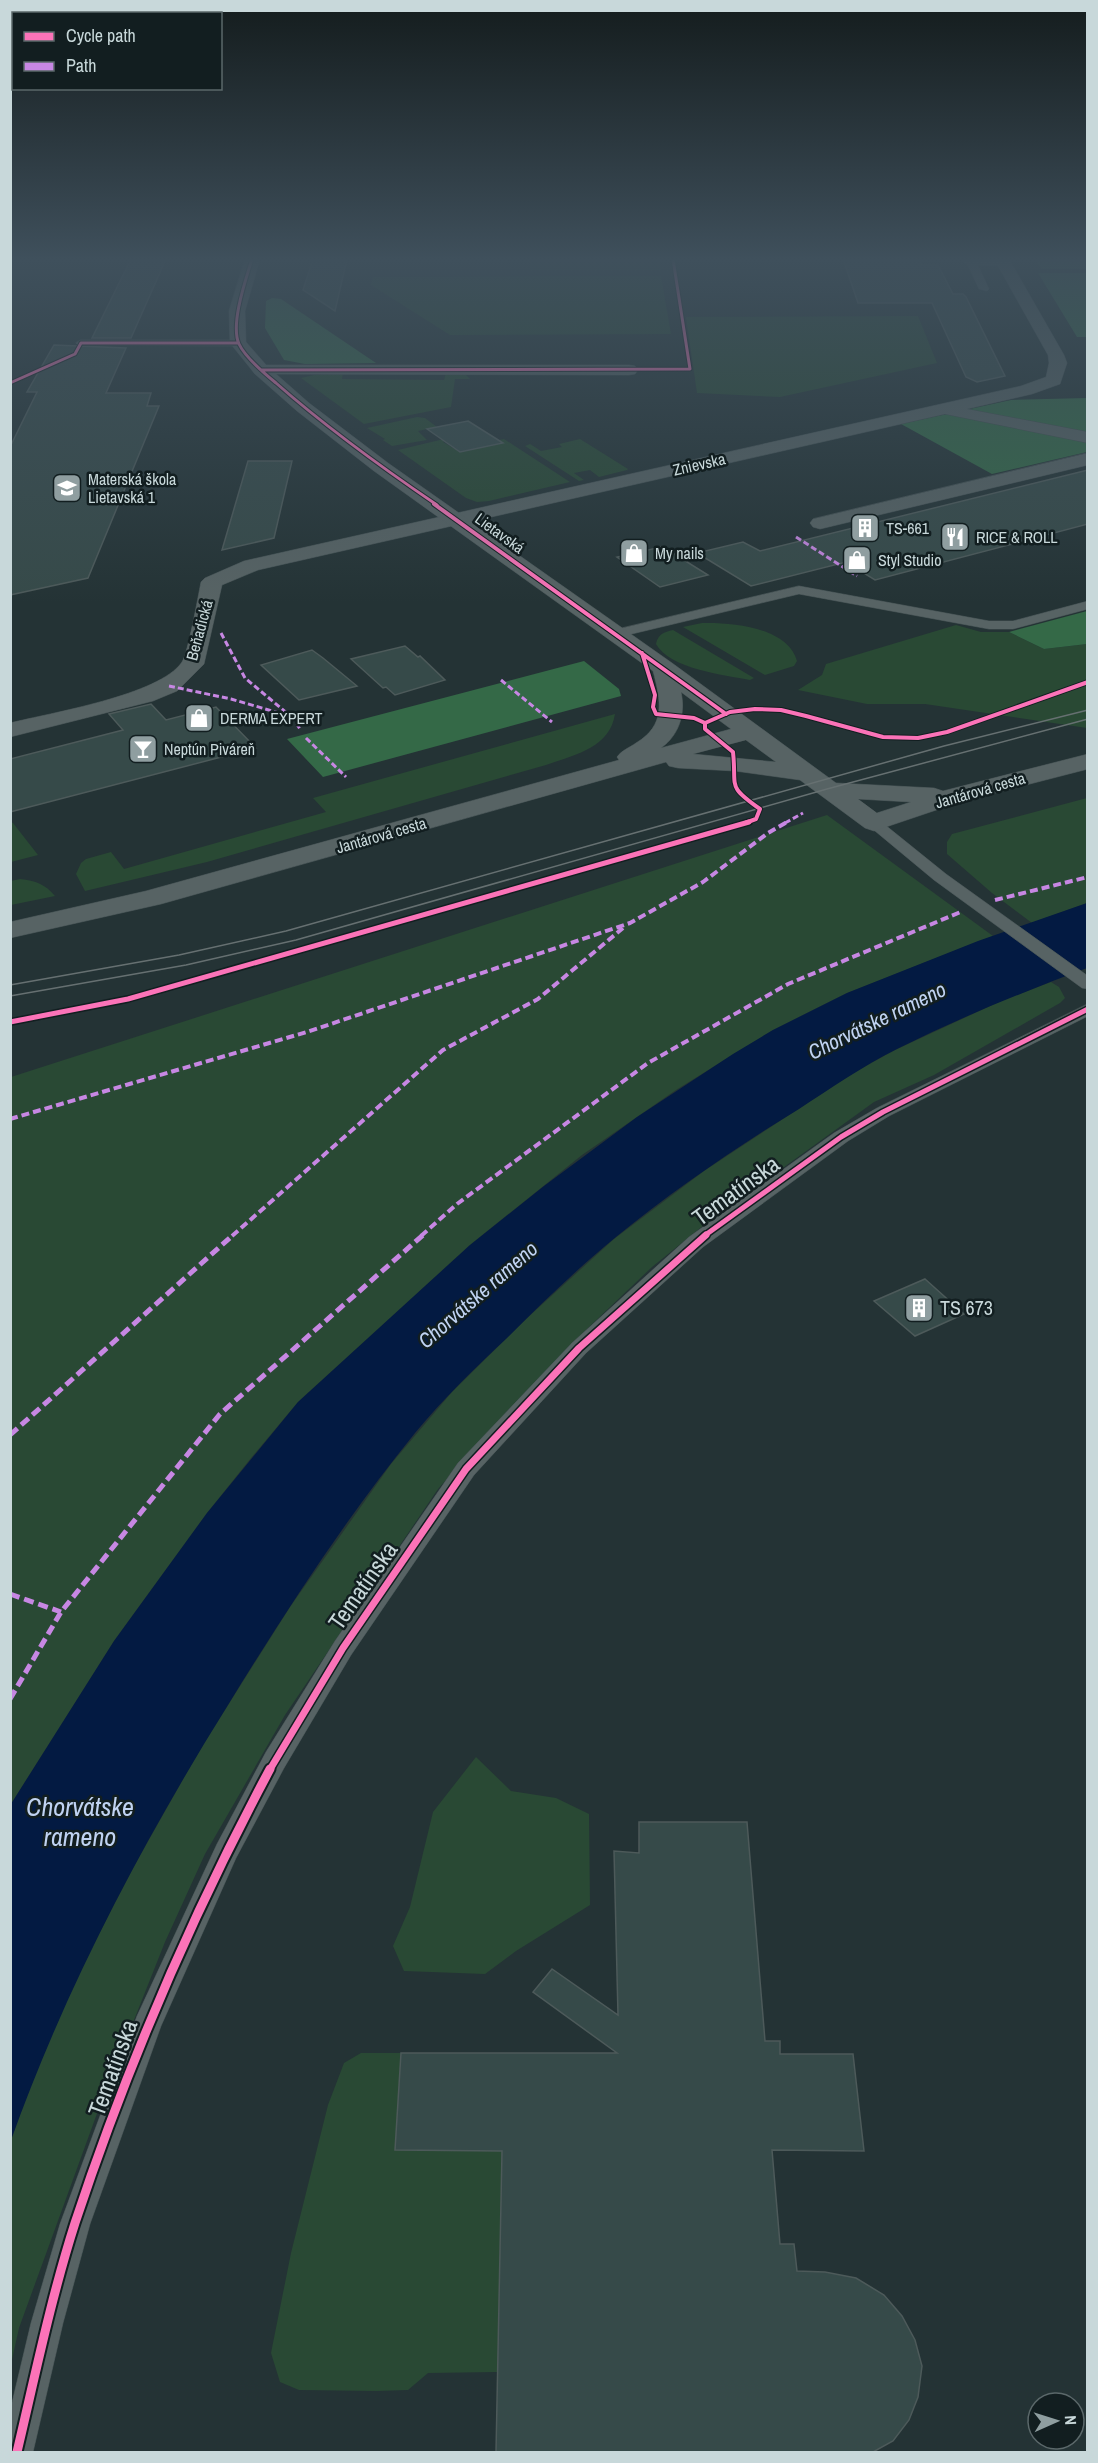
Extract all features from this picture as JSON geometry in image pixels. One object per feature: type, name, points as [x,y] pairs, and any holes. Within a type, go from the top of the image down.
[{"type":"street","name":"Lietavská","points":[[266,374],[361,452],[664,668],[874,823]]},
{"type":"street","name":"Znievska","points":[[457,519],[1026,390],[1054,380],[1055,374]]},
{"type":"street","name":"Znievska","points":[[942,409],[1088,438]]},
{"type":"street","points":[[820,523],[1088,459]]},
{"type":"street","name":"Beňadická","points":[[10,730],[145,696],[169,686],[193,664],[212,582],[251,565],[457,519]]},
{"type":"street","points":[[589,776],[649,748],[663,735],[670,721],[673,698],[664,668]]},
{"type":"street","name":"Jantárová cesta","points":[[10,930],[151,898],[750,731]]},
{"type":"street","points":[[652,758],[735,764],[807,774]]},
{"type":"street","name":"Jantárová cesta","points":[[874,823],[951,797],[1088,761]]},
{"type":"street","points":[[828,790],[951,797]]},
{"type":"lane","points":[[615,634],[799,590],[929,612],[989,625],[1013,625],[1088,605]]},
{"type":"lane","points":[[874,823],[1001,922],[1085,982]]},
{"type":"lane","name":"Tematínska","points":[[17,2452],[47,2323],[75,2224],[147,2025],[216,1873],[275,1760],[343,1648],[466,1469],[579,1348],[696,1242],[841,1137],[883,1112],[1088,1009]]},
{"type":"green space","points":[[343,374],[342,379],[444,380],[446,374],[455,374],[466,375],[470,379],[455,379],[451,407],[364,424],[301,378]]},
{"type":"green space","points":[[694,374],[886,374],[780,397],[697,393]]},
{"type":"green space","points":[[1087,398],[1087,452],[992,474],[901,424],[1011,400]]},
{"type":"green space","points":[[417,417],[425,418],[437,427],[418,431],[427,440],[392,446],[367,428]]},
{"type":"green space","points":[[504,439],[570,482],[477,502],[466,498],[398,450],[446,440],[443,442],[460,452]]},
{"type":"green space","points":[[580,439],[628,469],[599,477],[590,470],[574,473],[584,480],[579,481],[525,446],[530,444],[541,451],[562,447],[559,444]]},
{"type":"green space","points":[[1087,611],[1087,644],[1044,649],[1009,632]]},
{"type":"green space","points":[[702,623],[742,626],[770,634],[791,650],[797,661],[794,666],[765,675],[683,627]]},
{"type":"green space","points":[[956,625],[981,632],[1009,632],[1044,649],[1087,644],[1087,728],[925,704],[867,704],[798,690],[822,675],[826,664]]},
{"type":"green space","points":[[673,630],[754,678],[750,680],[698,670],[673,659],[663,653],[656,644],[662,634]]},
{"type":"green space","points":[[584,661],[619,689],[621,696],[323,777],[287,739]]},
{"type":"green space","points":[[615,714],[612,726],[598,742],[579,753],[546,765],[207,862],[85,891],[76,874],[81,863],[86,859],[111,852],[124,869],[326,812],[313,798]]},
{"type":"green space","points":[[1087,798],[1087,903],[1032,923],[992,893],[947,854],[947,842],[952,834]]},
{"type":"green space","points":[[827,815],[993,936],[847,993],[773,1030],[676,1090],[582,1155],[470,1245],[298,1402],[251,1458],[207,1513],[114,1641],[11,1804],[11,1077]]},
{"type":"green space","points":[[11,822],[13,823],[38,855],[11,862]]},
{"type":"green space","points":[[20,879],[40,884],[55,896],[11,905],[11,881]]},
{"type":"green space","points":[[1051,982],[1059,987],[1065,998],[1060,1003],[934,1075],[874,1102],[704,1225],[652,1267],[588,1328],[510,1408],[438,1489],[285,1715],[205,1854],[165,1942],[99,2108],[19,2328],[11,2364],[11,2140],[31,2084],[74,1982],[133,1868],[199,1751],[290,1607],[391,1464],[452,1392],[526,1319],[614,1239],[704,1171],[853,1073],[895,1050],[1003,1000]]},
{"type":"green space","points":[[476,1757],[511,1791],[556,1798],[589,1814],[590,1905],[516,1951],[485,1974],[404,1971],[393,1946],[410,1907],[433,1812]]},
{"type":"green space","points":[[361,2053],[401,2053],[395,2150],[502,2151],[498,2372],[428,2373],[408,2390],[299,2390],[280,2382],[271,2353],[291,2253],[328,2105],[344,2063]]},
{"type":"water","name":"Chorvátske rameno","points":[[1087,903],[1087,968],[991,1006],[897,1049],[728,1154],[660,1203],[588,1261],[471,1372],[426,1420],[389,1465],[317,1566],[196,1757],[136,1863],[81,1972],[56,2027],[11,2140],[11,1804],[114,1641],[207,1513],[298,1402],[470,1245],[544,1186],[637,1117],[733,1054],[773,1030],[847,993],[978,941]]},
{"type":"building","points":[[37,374],[114,374],[106,393],[151,393],[147,406],[159,406],[88,578],[10,595],[10,447],[37,392],[27,392]]},
{"type":"building","points":[[965,374],[1004,374],[1005,376],[977,382],[966,377]]},
{"type":"building","points":[[468,421],[503,443],[460,452],[427,429]]},
{"type":"building","points":[[248,461],[292,461],[274,538],[222,550]]},
{"type":"building","points":[[1088,470],[1088,524],[875,580],[846,562],[751,586],[697,553],[743,542],[760,551]]},
{"type":"building","points":[[661,547],[708,575],[660,587],[617,557]]},
{"type":"building","points":[[405,646],[418,657],[420,656],[445,680],[395,695],[386,687],[383,688],[351,659]]},
{"type":"building","points":[[312,650],[357,686],[299,700],[261,665]]},
{"type":"building","points":[[151,704],[166,720],[216,707],[256,748],[10,812],[10,759],[123,730],[109,714]]},
{"type":"building","name":"TS 673","points":[[925,1279],[964,1314],[915,1336],[874,1301]]},
{"type":"building","points":[[639,1822],[747,1822],[765,2041],[780,2041],[780,2054],[853,2054],[864,2151],[772,2150],[780,2244],[794,2244],[797,2271],[825,2272],[856,2278],[884,2295],[902,2316],[915,2340],[922,2366],[918,2397],[909,2420],[893,2441],[873,2452],[496,2452],[502,2151],[395,2150],[401,2053],[617,2053],[533,1992],[552,1969],[618,2015],[614,1851],[639,1853]]},
{"type":"tram line","points":[[10,985],[179,955],[286,931],[944,746],[1088,710]]},
{"type":"tram line","points":[[10,996],[186,965],[296,940],[827,789],[1088,719]]},
{"type":"marked path","points":[[796,537],[857,576]]},
{"type":"marked path","points":[[221,633],[245,678],[288,714]]},
{"type":"marked path","points":[[501,680],[552,722]]},
{"type":"marked path","points":[[169,686],[231,699],[293,717],[301,731]]},
{"type":"marked path","points":[[306,738],[346,777]]},
{"type":"marked path","points":[[10,1119],[307,1032],[630,923],[703,882],[768,833],[803,813]]},
{"type":"marked path","points":[[995,900],[1088,877]]},
{"type":"marked path","points":[[10,1699],[61,1612],[220,1414],[457,1204],[648,1063],[788,984],[963,911]]},
{"type":"marked path","points":[[10,1435],[443,1050],[538,999],[623,928]]},
{"type":"marked path","points":[[10,1594],[61,1612]]},
{"type":"cycle path","points":[[10,383],[30,374]]},
{"type":"cycle path","points":[[265,374],[303,407],[381,467],[457,519],[726,714]]},
{"type":"cycle path","points":[[642,653],[655,695],[653,707],[656,714],[694,718],[705,723]]},
{"type":"cycle path","points":[[10,1022],[128,999],[756,819],[760,809],[734,786],[733,752],[705,729],[705,723],[730,712],[755,709],[781,710],[883,737],[909,739],[947,732],[1088,682]]},
{"type":"cycle path","points":[[17,2452],[47,2323],[75,2224],[147,2025],[226,1852],[275,1760],[343,1648],[466,1469],[579,1348],[696,1242],[841,1137],[883,1112],[1088,1009]]},
{"type":"place","name":"Materská škola Lietavská 1","points":[[67,488]]},
{"type":"place","name":"TS-661","points":[[865,528]]},
{"type":"place","name":"RICE & ROLL","points":[[955,537]]},
{"type":"place","name":"My nails","points":[[634,553]]},
{"type":"place","name":"Styl Studio","points":[[857,560]]},
{"type":"place","name":"DERMA EXPERT","points":[[199,718]]},
{"type":"place","name":"Neptún Piváreň","points":[[143,749]]},
{"type":"place","name":"TS 673","points":[[919,1308]]}]
